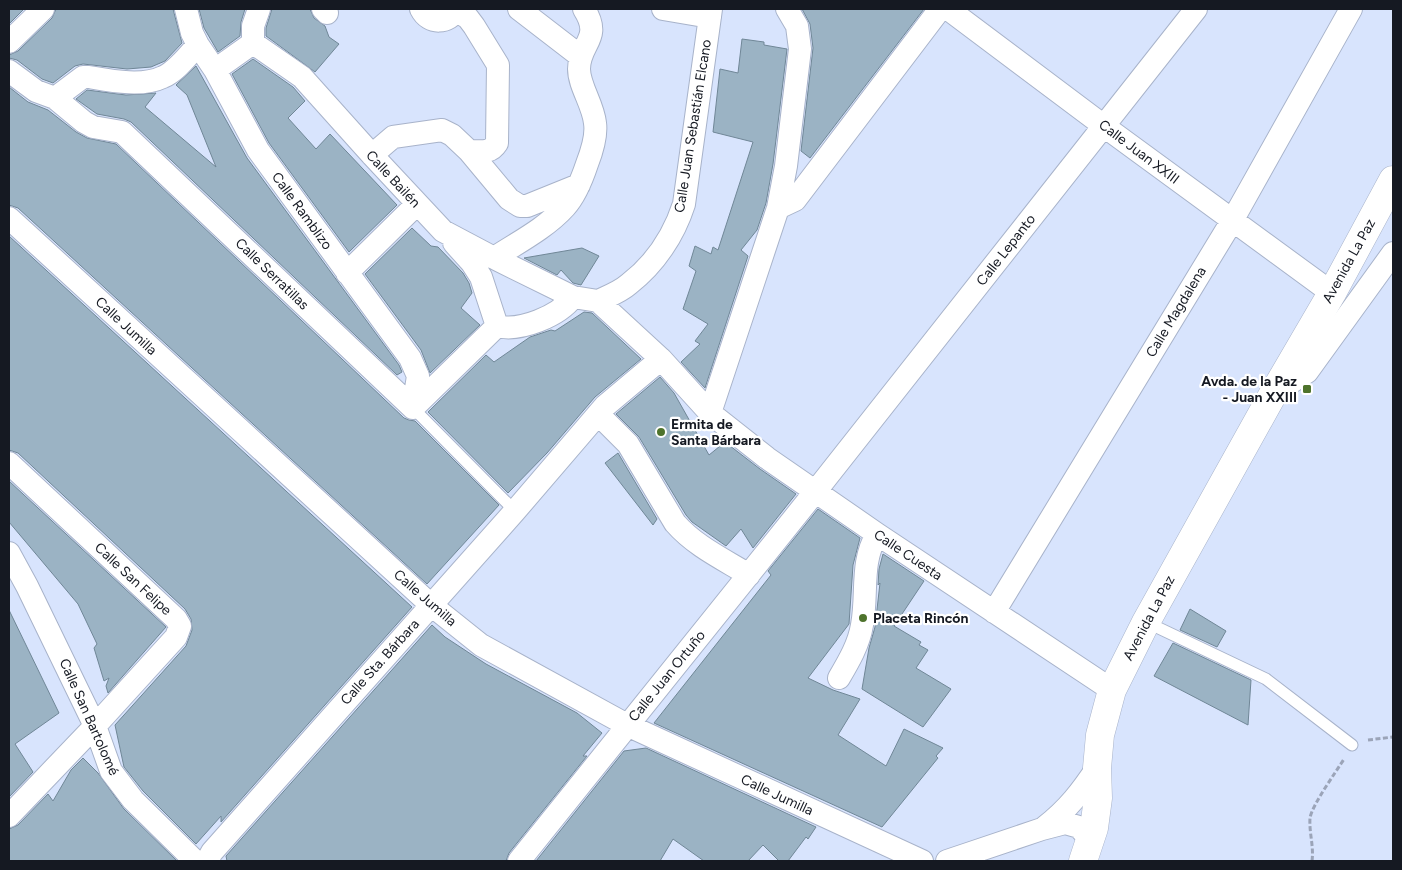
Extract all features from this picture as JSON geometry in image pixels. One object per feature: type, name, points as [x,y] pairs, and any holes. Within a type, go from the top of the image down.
[{"type":"main road","name":"Avenida La Paz","points":[[1087,851],[1098,798],[1097,768],[1100,736],[1112,690],[1146,622],[1273,394],[1332,293],[1393,180]]},
{"type":"street","points":[[9,42],[43,9]]},
{"type":"street","name":"Calle Ramblizo","points":[[186,9],[192,33],[198,45],[215,70],[258,150],[410,358],[418,376],[413,408]]},
{"type":"street","points":[[215,70],[253,43],[253,26],[259,9]]},
{"type":"street","points":[[421,9],[427,17],[438,21],[450,18],[457,10],[468,18],[474,26],[498,65],[497,143],[488,152],[469,151]]},
{"type":"street","points":[[519,9],[528,18],[580,56]]},
{"type":"street","points":[[494,258],[548,222],[564,208],[579,185],[591,154],[595,131],[594,114],[578,72],[580,56],[591,35],[589,17],[584,9]]},
{"type":"street","points":[[663,9],[710,11]]},
{"type":"street","points":[[710,413],[778,208],[790,147],[800,49],[797,26],[787,9]]},
{"type":"street","points":[[778,208],[795,200],[940,9]]},
{"type":"street","name":"Calle Juan XXIII","points":[[948,9],[1232,221],[1332,293]]},
{"type":"street","name":"Calle Lepanto","points":[[815,492],[1196,9]]},
{"type":"street","name":"Calle Magdalena","points":[[994,612],[1232,221],[1351,9]]},
{"type":"street","name":"Calle Juan Sebastián Elcano","points":[[598,301],[623,289],[639,275],[660,252],[678,222],[684,204],[710,11]]},
{"type":"street","name":"Calle Bailén","points":[[253,43],[302,77],[372,156],[443,231],[573,297],[598,301]]},
{"type":"street","points":[[55,98],[83,77],[136,82],[163,77],[171,72],[198,45]]},
{"type":"street","name":"Calle Serratillas","points":[[9,71],[36,91],[55,98],[93,127],[101,130],[122,132],[413,408]]},
{"type":"street","points":[[372,156],[393,137],[442,130],[452,134],[469,151],[509,199],[520,206],[527,206],[579,185]]},
{"type":"street","points":[[347,273],[417,204]]},
{"type":"street","name":"Calle Jumilla","points":[[9,218],[431,605],[489,650],[627,726],[922,861]]},
{"type":"street","points":[[443,231],[472,263],[481,277],[497,326]]},
{"type":"street","name":"Avenida La Paz","points":[[1273,394],[1307,372],[1393,253]]},
{"type":"street","points":[[497,326],[506,328],[525,326],[557,311],[568,304],[573,297]]},
{"type":"street","points":[[598,301],[661,360]]},
{"type":"street","points":[[413,408],[497,326]]},
{"type":"street","name":"Calle Cuesta","points":[[661,360],[710,413],[767,458],[877,534],[1112,690]]},
{"type":"street","name":"Calle Sta. Bárbara","points":[[207,861],[212,852],[515,511],[605,406],[661,360]]},
{"type":"street","points":[[598,414],[628,444],[675,523],[682,531],[699,544],[749,575]]},
{"type":"street","name":"Calle San Felipe","points":[[9,463],[176,619],[180,626],[176,637],[95,726]]},
{"type":"street","name":"Calle Juan Ortuño","points":[[519,861],[815,492]]},
{"type":"street","points":[[839,678],[858,640],[864,612],[867,554],[877,534]]},
{"type":"street","name":"Calle San Bartolomé","points":[[9,553],[95,726],[111,771],[125,791],[195,861]]},
{"type":"street","points":[[9,816],[95,726]]},
{"type":"street","points":[[1042,829],[1071,804],[1097,768]]},
{"type":"street","points":[[947,861],[1042,829],[1066,824],[1078,827],[1087,851]]},
{"type":"lane","name":"Calle Serratillas","points":[[413,408],[515,511]]},
{"type":"lane","points":[[1146,622],[1266,679],[1352,745]]},
{"type":"path","points":[[1312,861],[1310,815],[1352,745],[1357,742],[1393,737]]},
{"type":"building","points":[[9,9],[24,9],[9,24]]},
{"type":"building","points":[[56,9],[173,9],[182,43],[165,61],[151,67],[127,69],[83,64],[75,66],[53,83],[42,79],[17,60],[9,58],[9,55],[18,51],[52,18]]},
{"type":"building","points":[[199,9],[245,9],[241,22],[240,36],[218,52],[204,28]]},
{"type":"building","points":[[272,9],[310,9],[314,18],[325,26],[329,37],[339,44],[315,72],[266,36],[266,28]]},
{"type":"building","points":[[802,9],[924,9],[810,158],[801,151],[813,48],[810,24]]},
{"type":"building","points":[[742,39],[764,42],[764,45],[787,49],[773,164],[766,203],[757,230],[741,250],[748,256],[705,388],[681,362],[700,344],[695,341],[708,324],[683,309],[696,271],[689,266],[695,246],[711,254],[713,247],[718,250],[753,142],[713,132],[720,69],[738,73]]},
{"type":"building","points":[[253,59],[293,87],[305,101],[288,118],[316,149],[330,134],[397,205],[349,252],[269,143],[232,74]]},
{"type":"building","points":[[196,66],[247,158],[399,365],[402,372],[397,375],[131,122],[97,114],[76,99],[87,90],[126,95],[156,93],[145,107],[216,167],[187,95],[176,85]]},
{"type":"building","points":[[9,87],[28,102],[48,110],[76,132],[87,138],[116,144],[404,418],[415,421],[499,505],[427,584],[18,208],[9,205]]},
{"type":"building","points":[[412,228],[431,246],[438,247],[463,273],[472,293],[461,308],[480,325],[430,373],[421,350],[365,274]]},
{"type":"building","points":[[9,236],[412,607],[221,822],[221,816],[196,844],[143,791],[124,767],[115,725],[186,646],[192,630],[191,619],[185,609],[18,453],[9,450]]},
{"type":"building","points":[[582,248],[599,256],[581,285],[573,283],[561,270],[557,275],[524,258]]},
{"type":"building","points":[[584,312],[592,313],[641,359],[595,397],[547,453],[508,493],[428,412],[486,355],[494,362],[530,337],[551,330],[555,331]]},
{"type":"building","points":[[660,377],[674,393],[709,455],[725,442],[796,494],[753,548],[741,529],[726,546],[692,522],[639,437],[616,414]]},
{"type":"building","points":[[618,453],[657,519],[653,525],[605,463]]},
{"type":"building","points":[[9,481],[166,627],[108,693],[106,686],[109,678],[104,681],[94,648],[97,644],[78,604],[9,522]]},
{"type":"building","points":[[818,509],[860,538],[853,565],[849,624],[808,678],[833,690],[860,699],[838,735],[886,766],[904,729],[943,748],[936,756],[938,758],[882,827],[654,723],[771,575],[768,571]]},
{"type":"building","points":[[883,554],[924,581],[894,626],[921,642],[919,645],[928,650],[916,668],[951,689],[923,727],[862,689],[869,648],[875,627],[880,583],[878,585],[879,569]]},
{"type":"building","points":[[1190,609],[1226,631],[1217,647],[1180,630]]},
{"type":"building","points":[[9,610],[59,713],[15,744],[33,772],[9,797]]},
{"type":"building","points":[[432,625],[445,637],[486,664],[577,713],[602,733],[583,756],[587,756],[509,853],[506,861],[227,861],[226,856]]},
{"type":"building","points":[[1173,643],[1251,680],[1248,725],[1154,676]]},
{"type":"building","points":[[646,748],[816,827],[788,861],[779,861],[763,845],[748,861],[704,861],[673,839],[660,861],[536,861],[624,751]]},
{"type":"building","points":[[83,758],[98,773],[124,809],[177,861],[9,861],[9,829],[18,825],[48,794],[53,801],[71,770]]},
{"type":"place","name":"Avda. de la Paz - Juan XXIII","points":[[1307,389]]},
{"type":"place","name":"Ermita de Santa Bárbara","points":[[661,432]]},
{"type":"place","name":"Placeta Rincón","points":[[863,618]]}]
